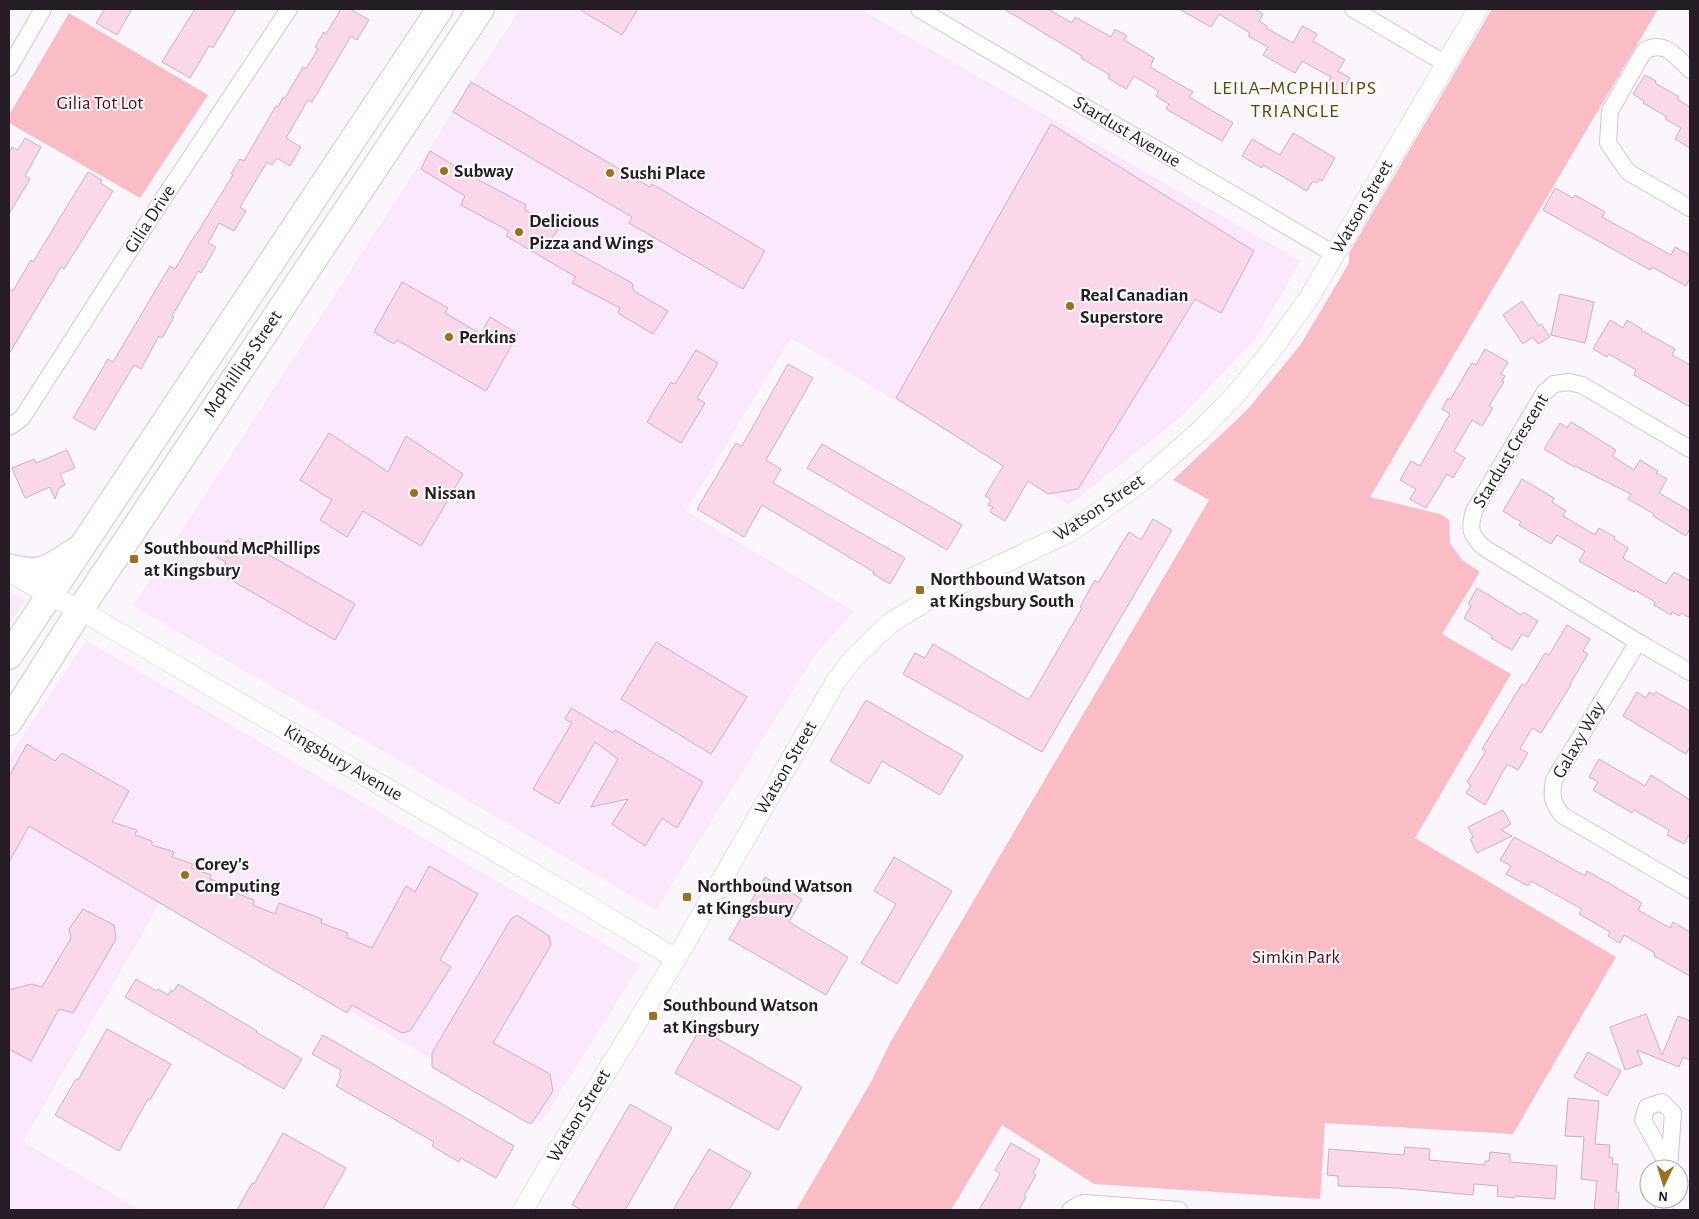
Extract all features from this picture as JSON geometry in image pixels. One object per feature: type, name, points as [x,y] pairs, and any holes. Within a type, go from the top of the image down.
[{"type":"main road","name":"McPhillips Street","points":[[9,656],[440,9]]},
{"type":"main road","name":"McPhillips Street","points":[[9,722],[80,610],[481,9]]},
{"type":"main road","points":[[386,90],[415,107]]},
{"type":"main road","points":[[330,174],[358,193]]},
{"type":"main road","points":[[9,567],[36,572],[49,568],[82,547]]},
{"type":"street","name":"Gilia Drive","points":[[9,427],[22,418],[159,205],[289,9]]},
{"type":"street","name":"Stardust Avenue","points":[[919,9],[1334,254]]},
{"type":"street","points":[[1353,9],[1446,64]]},
{"type":"street","name":"Watson Street","points":[[523,1210],[676,959],[836,681],[852,660],[889,624],[934,596],[1070,532],[1139,484],[1201,430],[1238,393],[1272,351],[1310,298],[1478,9]]},
{"type":"street","points":[[9,68],[40,10]]},
{"type":"street","points":[[1690,70],[1664,47],[1652,46],[1644,51],[1610,111],[1608,143],[1628,172],[1690,208]]},
{"type":"street","name":"Stardust Crescent","points":[[1690,449],[1582,386],[1569,382],[1554,384],[1544,393],[1474,511],[1470,523],[1472,536],[1483,547],[1690,672]]},
{"type":"street","name":"Kingsbury Avenue","points":[[9,571],[49,595],[80,610],[597,911],[676,959]]},
{"type":"street","name":"Galaxy Way","points":[[1638,642],[1554,780],[1552,790],[1554,805],[1562,815],[1690,890]]},
{"type":"street","points":[[1070,1210],[1084,1204],[1178,1210]]},
{"type":"shaded area","points":[[520,9],[860,9],[1301,261],[1255,339],[1182,416],[1069,505],[791,338],[686,511],[854,611],[816,654],[656,910],[133,606]]},
{"type":"shaded area","points":[[9,591],[25,600],[9,624]]},
{"type":"shaded area","points":[[86,640],[640,965],[541,1123],[161,901],[23,1142],[141,1210],[9,1210],[9,757]]},
{"type":"green space","name":"Simkin Park","points":[[1492,9],[1658,9],[1370,497],[1440,514],[1449,520],[1450,543],[1462,560],[1480,572],[1442,634],[1511,674],[1415,838],[1616,957],[1513,1134],[1325,1123],[1320,1199],[1094,1184],[1002,1125],[951,1210],[796,1210],[871,1082],[891,1041],[1209,500],[1173,480],[1247,410],[1301,344],[1349,263],[1349,253]]},
{"type":"green space","name":"Gilia Tot Lot","points":[[69,13],[208,95],[140,198],[9,123],[9,115]]},
{"type":"building","points":[[105,9],[132,9],[117,35],[96,23]]},
{"type":"building","points":[[195,9],[236,9],[213,48],[209,46],[190,78],[162,62]]},
{"type":"building","points":[[341,9],[350,9],[369,20],[357,40],[351,36],[312,102],[308,100],[286,138],[301,147],[290,166],[277,158],[272,165],[267,162],[240,207],[246,211],[234,231],[219,223],[208,243],[216,247],[201,273],[198,271],[172,316],[174,317],[162,338],[159,336],[141,369],[134,365],[95,430],[73,418],[108,359],[113,362],[170,266],[175,269],[233,175],[231,174],[240,159],[244,161],[276,106],[278,107],[283,97],[285,98],[303,67],[306,69],[318,49],[315,47],[324,32],[326,34]]},
{"type":"building","points":[[579,9],[638,9],[622,35]]},
{"type":"building","points":[[1004,9],[1048,9],[1072,23],[1075,17],[1111,37],[1115,29],[1127,36],[1124,40],[1154,58],[1150,67],[1193,92],[1189,97],[1233,123],[1222,141],[1166,109],[1169,104],[1156,96],[1159,91],[1134,76],[1126,89],[1108,78],[1110,75],[1081,58],[1082,56]]},
{"type":"building","points":[[1179,9],[1255,9],[1263,14],[1259,21],[1267,26],[1266,28],[1293,43],[1302,26],[1317,34],[1313,41],[1345,60],[1338,71],[1350,78],[1341,93],[1326,85],[1331,77],[1302,61],[1295,73],[1263,55],[1268,47],[1248,36],[1250,33],[1219,14],[1211,27]]},
{"type":"building","points":[[1645,75],[1679,97],[1677,99],[1690,107],[1690,148],[1675,139],[1681,128],[1665,119],[1667,117],[1643,103],[1644,101],[1633,94]]},
{"type":"building","points":[[471,82],[650,187],[652,184],[765,251],[743,289],[629,223],[632,217],[453,112]]},
{"type":"building","name":"Real Canadian Superstore","points":[[1051,124],[1254,251],[1221,313],[1195,299],[1078,489],[1048,494],[1028,481],[1005,521],[990,512],[993,507],[988,505],[991,500],[985,496],[1003,466],[896,398]]},
{"type":"building","points":[[1293,133],[1335,158],[1322,181],[1319,179],[1317,183],[1313,181],[1307,191],[1263,165],[1262,168],[1242,156],[1252,139],[1280,155]]},
{"type":"building","points":[[25,138],[41,147],[25,176],[30,179],[9,214],[9,153],[12,147],[18,150]]},
{"type":"building","points":[[430,151],[471,176],[526,205],[525,210],[558,230],[551,239],[632,283],[634,291],[668,311],[653,334],[618,313],[620,308],[572,283],[576,277],[506,236],[509,231],[461,205],[465,196],[421,169]]},
{"type":"building","points":[[88,172],[102,180],[100,183],[113,191],[64,269],[61,267],[9,354],[9,289],[13,291],[31,260],[33,262]]},
{"type":"building","points":[[1555,188],[1573,198],[1575,195],[1605,212],[1602,217],[1671,255],[1675,247],[1690,255],[1690,278],[1686,286],[1652,267],[1650,270],[1543,210]]},
{"type":"building","name":"Perkins","points":[[402,282],[448,308],[445,313],[481,334],[490,317],[518,334],[486,391],[397,340],[394,344],[374,332]]},
{"type":"building","points":[[1560,294],[1594,302],[1585,343],[1551,335]]},
{"type":"building","points":[[1522,301],[1539,326],[1541,324],[1550,337],[1538,344],[1533,337],[1523,344],[1503,315]]},
{"type":"building","points":[[1610,320],[1623,328],[1627,320],[1675,349],[1672,355],[1690,365],[1690,407],[1634,375],[1636,370],[1609,354],[1607,357],[1593,349]]},
{"type":"building","points":[[1485,349],[1508,362],[1501,374],[1505,376],[1502,381],[1504,382],[1489,406],[1493,408],[1482,426],[1472,420],[1454,451],[1465,458],[1453,478],[1447,474],[1426,508],[1410,499],[1416,489],[1400,480],[1411,461],[1420,466],[1450,414],[1442,409],[1448,398],[1450,400],[1472,363],[1476,365]]},
{"type":"building","points":[[696,350],[718,363],[697,398],[705,403],[681,443],[647,422],[671,382],[675,384]]},
{"type":"building","points":[[788,364],[813,378],[766,460],[781,469],[773,483],[905,558],[890,584],[873,574],[874,572],[762,505],[744,537],[697,509],[736,443],[742,446]]},
{"type":"building","points":[[1571,422],[1616,450],[1612,456],[1634,470],[1640,460],[1667,479],[1659,493],[1690,511],[1690,529],[1686,536],[1628,499],[1631,494],[1574,467],[1544,449],[1560,423],[1567,428]]},
{"type":"building","points":[[329,433],[388,472],[406,436],[463,474],[421,546],[363,511],[347,537],[320,520],[332,500],[300,480]]},
{"type":"building","points":[[822,444],[962,525],[947,550],[807,468]]},
{"type":"building","points":[[67,450],[75,468],[60,474],[65,485],[59,488],[55,499],[50,487],[25,498],[12,468],[34,459],[36,463]]},
{"type":"building","points":[[1522,479],[1554,498],[1552,502],[1566,511],[1563,516],[1595,535],[1599,528],[1615,537],[1614,539],[1628,548],[1623,558],[1666,584],[1674,572],[1690,581],[1690,618],[1681,613],[1679,616],[1672,612],[1671,615],[1654,605],[1655,602],[1635,590],[1634,592],[1579,561],[1585,551],[1557,535],[1551,544],[1519,525],[1521,522],[1503,511]]},
{"type":"building","points":[[1153,519],[1172,530],[1042,752],[903,674],[915,653],[925,658],[933,644],[1029,700],[1082,608],[1080,607],[1095,580],[1098,583],[1129,532],[1141,540]]},
{"type":"building","points":[[239,538],[355,604],[335,640],[219,573],[226,562],[217,557],[227,540],[235,545]]},
{"type":"building","points":[[1477,588],[1521,615],[1523,612],[1538,621],[1528,637],[1522,634],[1512,650],[1491,638],[1493,636],[1464,618],[1471,606],[1468,604]]},
{"type":"building","points":[[1567,625],[1590,639],[1583,651],[1588,654],[1541,733],[1532,728],[1520,749],[1528,753],[1518,770],[1507,764],[1485,805],[1466,793],[1471,785],[1467,782],[1486,751],[1482,749],[1522,684],[1525,686],[1545,653],[1549,655]]},
{"type":"building","points":[[656,642],[747,697],[711,754],[621,699]]},
{"type":"building","points":[[1637,692],[1646,698],[1649,692],[1654,695],[1656,692],[1690,711],[1690,747],[1686,754],[1623,716]]},
{"type":"building","points":[[866,700],[963,756],[940,795],[882,761],[869,784],[830,761]]},
{"type":"building","points":[[571,708],[613,733],[615,730],[703,782],[677,828],[662,818],[645,846],[612,824],[628,799],[591,807],[618,759],[595,742],[559,804],[533,789],[572,723],[565,719]]},
{"type":"building","points":[[27,744],[55,761],[62,753],[129,791],[112,822],[137,830],[135,835],[152,841],[152,845],[174,852],[172,857],[193,864],[191,868],[211,875],[210,879],[232,887],[231,891],[254,900],[253,905],[275,914],[279,903],[322,919],[321,923],[348,933],[346,937],[372,948],[406,886],[415,892],[429,866],[478,894],[440,960],[451,967],[410,1031],[402,1033],[352,1005],[347,1013],[29,826],[9,862],[9,777]]},
{"type":"building","points":[[1599,759],[1645,786],[1651,775],[1690,800],[1690,833],[1684,844],[1667,835],[1669,830],[1634,810],[1632,813],[1593,790],[1598,782],[1589,777]]},
{"type":"building","points":[[1503,810],[1511,824],[1501,830],[1512,836],[1477,853],[1470,839],[1473,837],[1468,827]]},
{"type":"building","points":[[1514,837],[1585,876],[1587,871],[1610,884],[1642,903],[1638,910],[1670,928],[1673,922],[1690,932],[1690,976],[1654,956],[1655,953],[1624,935],[1620,943],[1608,936],[1610,932],[1579,914],[1582,909],[1531,881],[1528,886],[1506,874],[1511,866],[1500,860]]},
{"type":"building","points":[[894,857],[952,891],[897,984],[861,963],[896,904],[874,891]]},
{"type":"building","points":[[765,877],[802,899],[789,922],[848,957],[826,995],[729,939]]},
{"type":"building","points":[[83,909],[114,925],[116,939],[73,1013],[59,1009],[31,1061],[9,1049],[9,990],[32,984],[42,987],[71,938],[69,929]]},
{"type":"building","points":[[517,915],[549,936],[551,945],[493,1043],[550,1074],[553,1091],[532,1123],[528,1123],[432,1067],[432,1053],[511,919]]},
{"type":"building","points":[[136,979],[156,991],[158,989],[168,995],[171,990],[173,992],[178,984],[302,1059],[284,1089],[125,997]]},
{"type":"building","points":[[1646,1014],[1662,1055],[1678,1016],[1690,1021],[1690,1060],[1683,1057],[1679,1067],[1637,1050],[1642,1064],[1625,1070],[1610,1027]]},
{"type":"building","points":[[107,1029],[171,1064],[150,1100],[148,1099],[119,1151],[55,1115],[76,1079],[78,1080]]},
{"type":"building","points":[[700,1029],[802,1087],[778,1130],[675,1073]]},
{"type":"building","points":[[323,1035],[514,1146],[496,1178],[461,1158],[459,1162],[432,1146],[434,1142],[336,1086],[341,1076],[339,1075],[341,1070],[312,1054]]},
{"type":"building","points":[[1588,1052],[1621,1071],[1607,1096],[1574,1077]]},
{"type":"building","points":[[1568,1098],[1599,1101],[1595,1144],[1610,1145],[1609,1157],[1613,1158],[1612,1164],[1618,1164],[1616,1192],[1619,1192],[1618,1210],[1594,1210],[1597,1181],[1581,1179],[1584,1137],[1565,1136]]},
{"type":"building","points":[[630,1104],[672,1128],[625,1210],[582,1210],[572,1205]]},
{"type":"building","points":[[283,1133],[346,1168],[322,1210],[237,1210],[252,1183],[254,1184]]},
{"type":"building","points":[[1011,1143],[1040,1160],[1033,1173],[1036,1175],[1024,1196],[1026,1197],[1019,1210],[979,1210],[1000,1174],[995,1170]]},
{"type":"building","points":[[1405,1147],[1430,1149],[1429,1160],[1485,1165],[1485,1161],[1489,1161],[1490,1152],[1510,1154],[1510,1162],[1557,1166],[1555,1199],[1497,1196],[1498,1186],[1474,1184],[1473,1195],[1396,1188],[1338,1186],[1338,1176],[1327,1175],[1329,1149],[1404,1155]]},
{"type":"building","points":[[709,1149],[751,1173],[729,1210],[673,1210]]},
{"type":"place","name":"Subway","points":[[444,171]]},
{"type":"place","name":"Sushi Place","points":[[610,173]]},
{"type":"place","name":"Delicious Pizza and Wings","points":[[519,232]]},
{"type":"place","name":"Real Canadian Superstore","points":[[1070,306]]},
{"type":"place","name":"Perkins","points":[[449,337]]},
{"type":"place","name":"Nissan","points":[[414,493]]},
{"type":"place","name":"Southbound McPhillips at Kingsbury","points":[[134,559]]},
{"type":"place","name":"Northbound Watson at Kingsbury South","points":[[920,590]]},
{"type":"place","name":"Corey's Computing","points":[[185,875]]},
{"type":"place","name":"Northbound Watson at Kingsbury","points":[[687,897]]},
{"type":"place","name":"Southbound Watson at Kingsbury","points":[[653,1016]]},
{"type":"district","name":"LEILA–MCPHILLIPS TRIANGLE","points":[[1295,100]]}]
